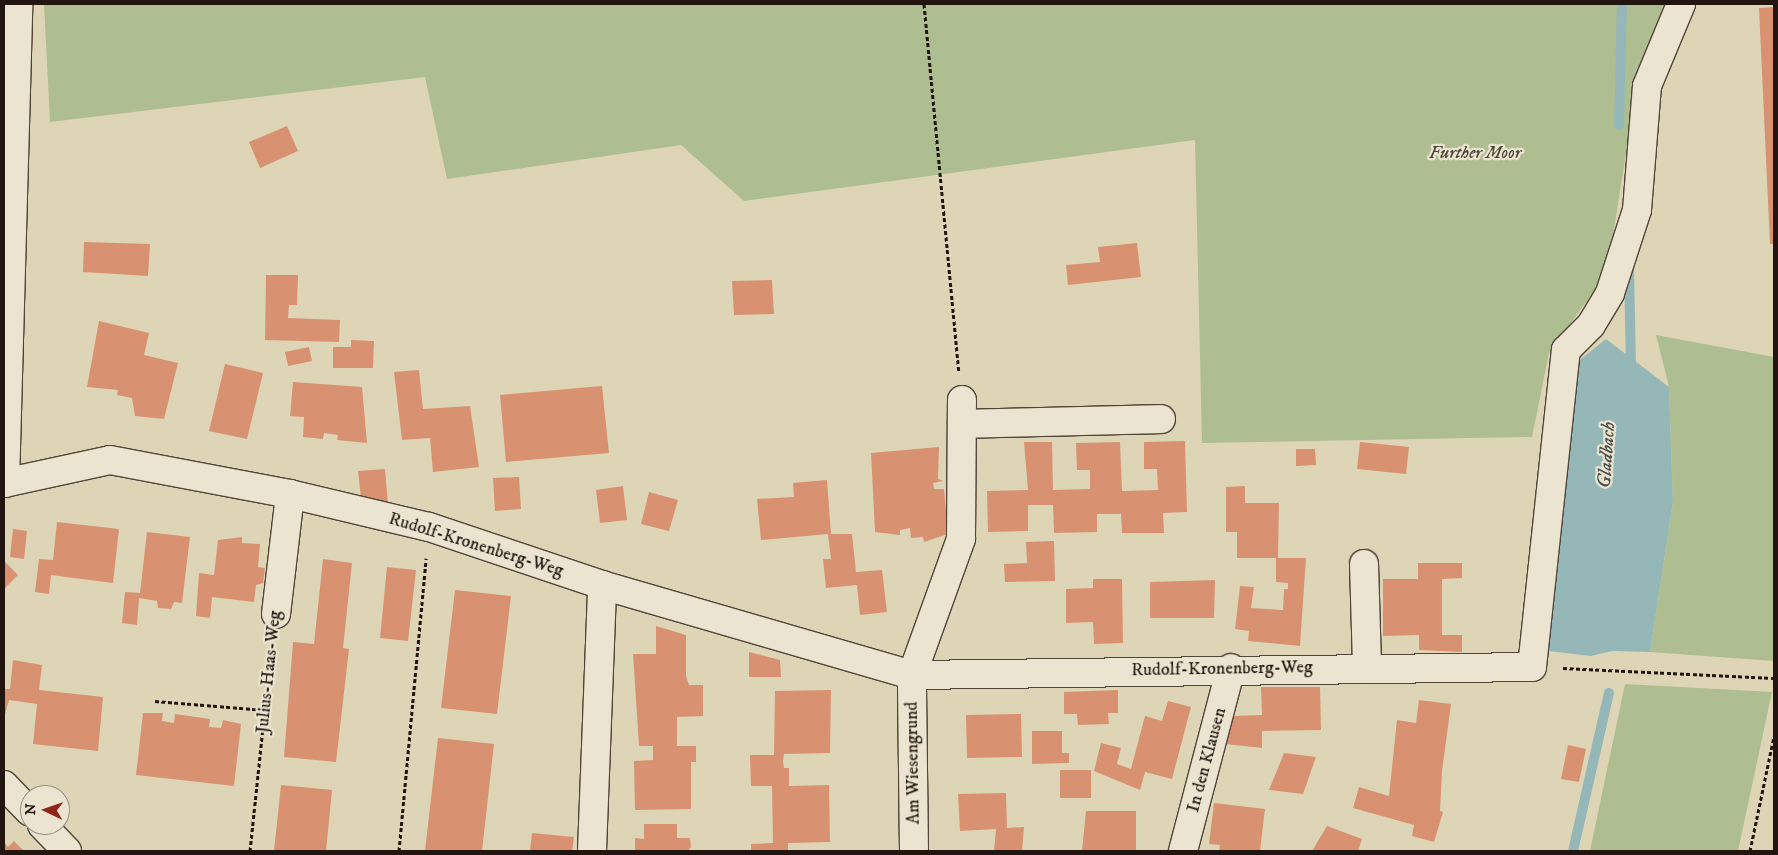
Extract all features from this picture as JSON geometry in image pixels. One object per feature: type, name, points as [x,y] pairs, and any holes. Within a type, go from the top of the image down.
[{"type":"street","points":[[4,483],[18,4]]},
{"type":"street","points":[[1532,667],[1566,350],[1591,324],[1610,293],[1637,210],[1647,86],[1681,4]]},
{"type":"street","points":[[912,676],[961,539],[962,412],[1161,419]]},
{"type":"street","name":"Rudolf-Kronenberg-Weg","points":[[4,483],[110,460],[290,494],[429,527],[602,585],[912,676],[1231,668],[1532,667]]},
{"type":"street","name":"Julius-Haas-Weg","points":[[276,614],[290,494]]},
{"type":"street","points":[[1364,564],[1367,667]]},
{"type":"street","points":[[592,851],[602,585]]},
{"type":"street","name":"In den Klausen","points":[[1183,851],[1231,668]]},
{"type":"street","name":"Am Wiesengrund","points":[[912,676],[914,851]]},
{"type":"street","points":[[4,785],[20,802]]},
{"type":"street","points":[[52,835],[67,851]]},
{"type":"path","points":[[924,4],[962,412]]},
{"type":"path","points":[[398,851],[429,527]]},
{"type":"path","name":"Julius-Haas-Weg","points":[[250,851],[276,614]]},
{"type":"path","points":[[1532,667],[1774,678]]},
{"type":"path","points":[[155,701],[265,710]]},
{"type":"path","points":[[1750,851],[1774,736]]},
{"type":"green space","name":"Further Moor","points":[[44,4],[1665,4],[1638,78],[1607,273],[1549,353],[1532,437],[1202,443],[1195,140],[744,201],[681,145],[447,179],[425,77],[50,122]]},
{"type":"green space","points":[[1656,335],[1774,357],[1774,661],[1650,652],[1673,502],[1669,387]]},
{"type":"green space","points":[[1625,684],[1772,692],[1738,851],[1590,851]]},
{"type":"water","points":[[1606,339],[1669,387],[1673,502],[1650,652],[1612,651],[1591,656],[1548,651],[1577,362]]},
{"type":"building","points":[[1774,7],[1774,244],[1770,244],[1759,8]]},
{"type":"building","points":[[287,126],[298,151],[260,168],[249,142]]},
{"type":"building","points":[[84,242],[150,244],[148,276],[83,272]]},
{"type":"building","points":[[1137,243],[1141,277],[1068,285],[1066,265],[1100,262],[1098,247]]},
{"type":"building","points":[[266,275],[298,275],[297,305],[289,305],[288,318],[340,320],[339,342],[265,340]]},
{"type":"building","points":[[772,280],[774,314],[734,315],[732,281]]},
{"type":"building","points":[[99,321],[149,333],[144,355],[178,363],[164,419],[135,416],[132,398],[117,395],[118,390],[87,387]]},
{"type":"building","points":[[351,340],[374,341],[373,368],[333,368],[333,347],[351,347]]},
{"type":"building","points":[[309,347],[312,361],[288,366],[285,352]]},
{"type":"building","points":[[225,364],[263,373],[247,439],[209,431]]},
{"type":"building","points":[[419,370],[423,409],[470,406],[479,467],[433,472],[430,438],[402,440],[394,372]]},
{"type":"building","points":[[293,382],[362,387],[367,443],[337,440],[338,435],[324,433],[323,439],[303,437],[304,417],[290,416]]},
{"type":"building","points":[[602,386],[609,453],[506,462],[500,395]]},
{"type":"building","points":[[1185,441],[1187,512],[1163,513],[1164,533],[1122,533],[1121,514],[1097,514],[1097,532],[1054,533],[1053,505],[1028,505],[1028,531],[988,532],[987,491],[1028,490],[1024,442],[1052,442],[1053,490],[1090,489],[1090,470],[1077,470],[1076,443],[1120,442],[1122,491],[1158,490],[1157,469],[1144,469],[1144,442]]},
{"type":"building","points":[[1360,442],[1409,447],[1406,474],[1357,469]]},
{"type":"building","points":[[939,447],[938,479],[943,481],[933,483],[934,489],[944,489],[948,534],[924,542],[923,537],[911,538],[910,528],[900,530],[900,535],[875,532],[871,453]]},
{"type":"building","points":[[1296,449],[1315,449],[1316,465],[1296,466]]},
{"type":"building","points":[[385,469],[388,505],[361,498],[358,471]]},
{"type":"building","points":[[519,477],[521,509],[495,511],[493,478]]},
{"type":"building","points":[[827,480],[831,534],[852,534],[856,572],[882,570],[887,612],[860,615],[857,585],[826,588],[823,559],[831,559],[828,534],[761,540],[757,499],[794,497],[793,483]]},
{"type":"building","points":[[623,486],[627,520],[600,523],[596,490]]},
{"type":"building","points":[[1245,486],[1245,503],[1279,503],[1278,558],[1306,558],[1300,646],[1248,641],[1249,631],[1235,629],[1240,586],[1254,587],[1251,608],[1283,610],[1284,589],[1288,589],[1288,583],[1276,582],[1276,558],[1237,558],[1237,532],[1226,532],[1226,487]]},
{"type":"building","points":[[649,492],[678,500],[669,531],[641,524]]},
{"type":"building","points":[[57,522],[119,529],[113,583],[51,575],[49,594],[35,592],[39,559],[53,560]]},
{"type":"building","points":[[13,529],[27,531],[24,559],[10,557]]},
{"type":"building","points":[[147,532],[190,537],[182,603],[174,602],[171,609],[158,608],[157,601],[139,598],[137,625],[122,623],[125,592],[140,593]]},
{"type":"building","points":[[242,537],[242,543],[260,544],[258,567],[265,568],[263,583],[256,585],[254,602],[212,597],[210,618],[196,616],[199,573],[214,575],[218,540]]},
{"type":"building","points":[[1054,541],[1055,581],[1005,582],[1004,564],[1027,563],[1026,542]]},
{"type":"building","points":[[323,559],[352,563],[343,648],[349,649],[336,762],[284,757],[293,642],[314,644]]},
{"type":"building","points":[[4,561],[18,575],[4,589]]},
{"type":"building","points":[[1418,563],[1462,563],[1462,578],[1442,579],[1442,635],[1462,635],[1462,652],[1419,650],[1419,635],[1383,636],[1383,579],[1418,579]]},
{"type":"building","points":[[387,567],[416,570],[408,641],[380,638]]},
{"type":"building","points":[[1093,579],[1122,579],[1123,643],[1094,644],[1093,622],[1066,623],[1066,589],[1093,588]]},
{"type":"building","points":[[1215,580],[1214,618],[1150,618],[1150,582]]},
{"type":"building","points":[[455,590],[511,596],[497,714],[441,708]]},
{"type":"building","points":[[656,626],[686,635],[686,676],[689,685],[703,685],[703,716],[677,717],[677,746],[696,746],[696,762],[691,762],[691,809],[635,810],[634,761],[653,760],[653,746],[639,746],[633,654],[656,654]]},
{"type":"building","points":[[749,652],[780,660],[781,677],[749,677]]},
{"type":"building","points":[[13,660],[42,665],[39,690],[103,697],[98,751],[33,744],[37,704],[9,700],[4,718],[4,689],[10,689]]},
{"type":"building","points":[[1261,687],[1320,687],[1321,730],[1262,731],[1262,748],[1226,744],[1233,716],[1262,715]]},
{"type":"building","points":[[831,690],[830,753],[784,754],[783,761],[784,768],[789,768],[789,786],[829,785],[830,842],[788,843],[788,851],[751,851],[751,844],[773,843],[772,786],[751,786],[750,755],[774,755],[775,691]]},
{"type":"building","points":[[1118,690],[1118,713],[1108,713],[1109,724],[1078,725],[1077,714],[1064,714],[1064,692]]},
{"type":"building","points":[[1419,700],[1451,704],[1442,771],[1440,811],[1443,812],[1434,842],[1412,836],[1414,825],[1353,808],[1359,787],[1389,796],[1397,720],[1416,723]]},
{"type":"building","points":[[1168,701],[1191,707],[1172,779],[1145,772],[1140,790],[1094,771],[1101,743],[1121,748],[1117,764],[1131,769],[1145,716],[1162,721]]},
{"type":"building","points":[[143,713],[163,713],[162,721],[174,723],[175,714],[210,719],[209,727],[221,728],[223,720],[241,724],[234,786],[136,775]]},
{"type":"building","points":[[1021,714],[1022,757],[967,758],[966,715]]},
{"type":"building","points":[[1032,731],[1062,731],[1062,753],[1069,753],[1069,763],[1032,764]]},
{"type":"building","points":[[438,738],[494,744],[482,851],[425,851]]},
{"type":"building","points":[[1568,745],[1586,749],[1579,782],[1561,779]]},
{"type":"building","points":[[1284,753],[1316,757],[1303,794],[1269,790]]},
{"type":"building","points":[[1060,770],[1091,770],[1091,798],[1060,798]]},
{"type":"building","points":[[281,785],[332,790],[326,851],[274,851]]},
{"type":"building","points":[[1006,793],[1007,828],[1024,827],[1022,851],[994,851],[996,829],[960,831],[958,794]]},
{"type":"building","points":[[1214,803],[1265,809],[1260,851],[1219,851],[1220,845],[1209,844]]},
{"type":"building","points":[[1086,811],[1136,811],[1136,851],[1082,851]]},
{"type":"building","points":[[644,824],[677,824],[677,838],[690,838],[691,847],[688,851],[635,851],[635,838],[644,839]]},
{"type":"building","points":[[1327,826],[1362,839],[1358,851],[1312,851]]},
{"type":"building","points":[[532,833],[574,837],[572,851],[530,851]]},
{"type":"building","points":[[14,841],[24,851],[4,851],[4,842],[8,847]]},
{"type":"waterway","name":"Gladbach","points":[[1619,125],[1622,4]]},
{"type":"waterway","name":"Gladbach","points":[[1629,266],[1631,371]]},
{"type":"waterway","name":"Gladbach","points":[[1573,851],[1609,693]]}]
